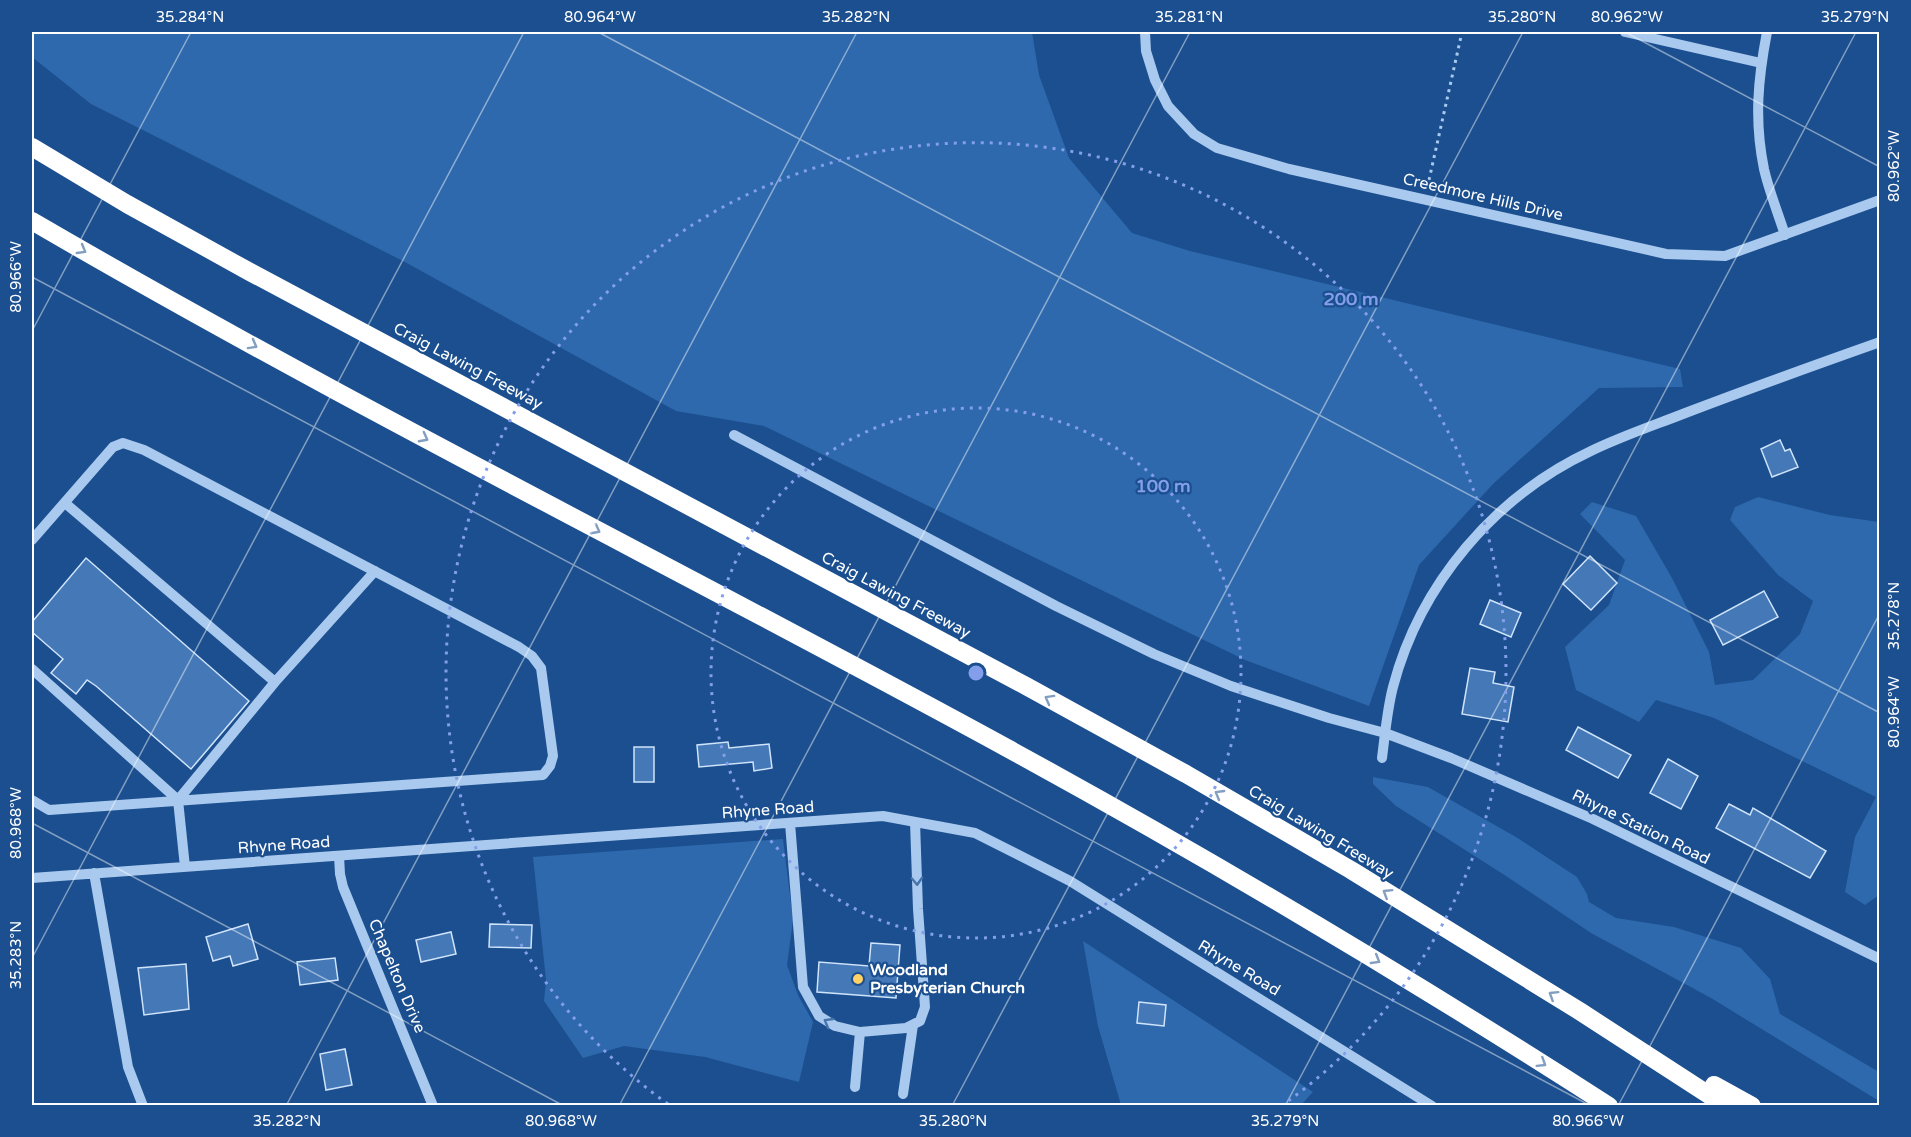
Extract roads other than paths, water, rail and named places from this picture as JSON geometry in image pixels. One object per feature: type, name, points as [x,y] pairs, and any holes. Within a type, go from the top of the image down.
[{"type":"highway","name":"Craig Lawing Freeway","points":[[32,147],[127,204],[250,272],[1026,686],[1176,769],[1351,870],[1581,1012],[1726,1106]]},
{"type":"highway","points":[[32,221],[128,277],[417,434],[1112,806],[1297,913],[1607,1104]]},
{"type":"highway","points":[[1581,1012],[1752,1106]]},
{"type":"street","name":"Creedmore Hills Drive","points":[[1144,32],[1146,51],[1155,80],[1168,106],[1194,134],[1216,148],[1289,169],[1666,254],[1725,256],[1880,200]]},
{"type":"street","points":[[1625,32],[1761,63]]},
{"type":"street","points":[[1767,32],[1761,63],[1757,107],[1759,140],[1764,171],[1785,235]]},
{"type":"street","points":[[1382,758],[1393,687],[1403,656],[1425,607],[1453,564],[1495,516],[1527,489],[1590,451],[1728,397],[1880,342]]},
{"type":"street","name":"Rhyne Station Road","points":[[734,435],[1046,600],[1154,654],[1231,686],[1329,718],[1385,733],[1451,758],[1593,819],[1880,959]]},
{"type":"street","points":[[32,540],[113,447],[123,443],[144,450],[519,647],[532,656],[542,668],[553,756],[550,766],[543,775],[49,810],[32,800]]},
{"type":"street","points":[[65,503],[275,682]]},
{"type":"street","points":[[178,800],[275,682],[375,571]]},
{"type":"street","points":[[32,669],[178,800],[185,867]]},
{"type":"street","name":"Rhyne Road","points":[[32,878],[883,816],[975,833],[1070,880],[1220,975],[1350,1052],[1432,1106]]},
{"type":"street","points":[[790,823],[803,987],[819,1016],[835,1026],[860,1032],[882,1032],[906,1028],[920,1021],[925,1007],[915,822]]},
{"type":"street","name":"Chapelton Drive","points":[[339,856],[339,874],[433,1106]]},
{"type":"street","points":[[94,873],[128,1067],[143,1106]]},
{"type":"street","points":[[903,1094],[913,1025]]},
{"type":"street","points":[[855,1087],[860,1032]]},
{"type":"place","name":"Woodland Presbyterian Church","points":[[858,979]]}]
